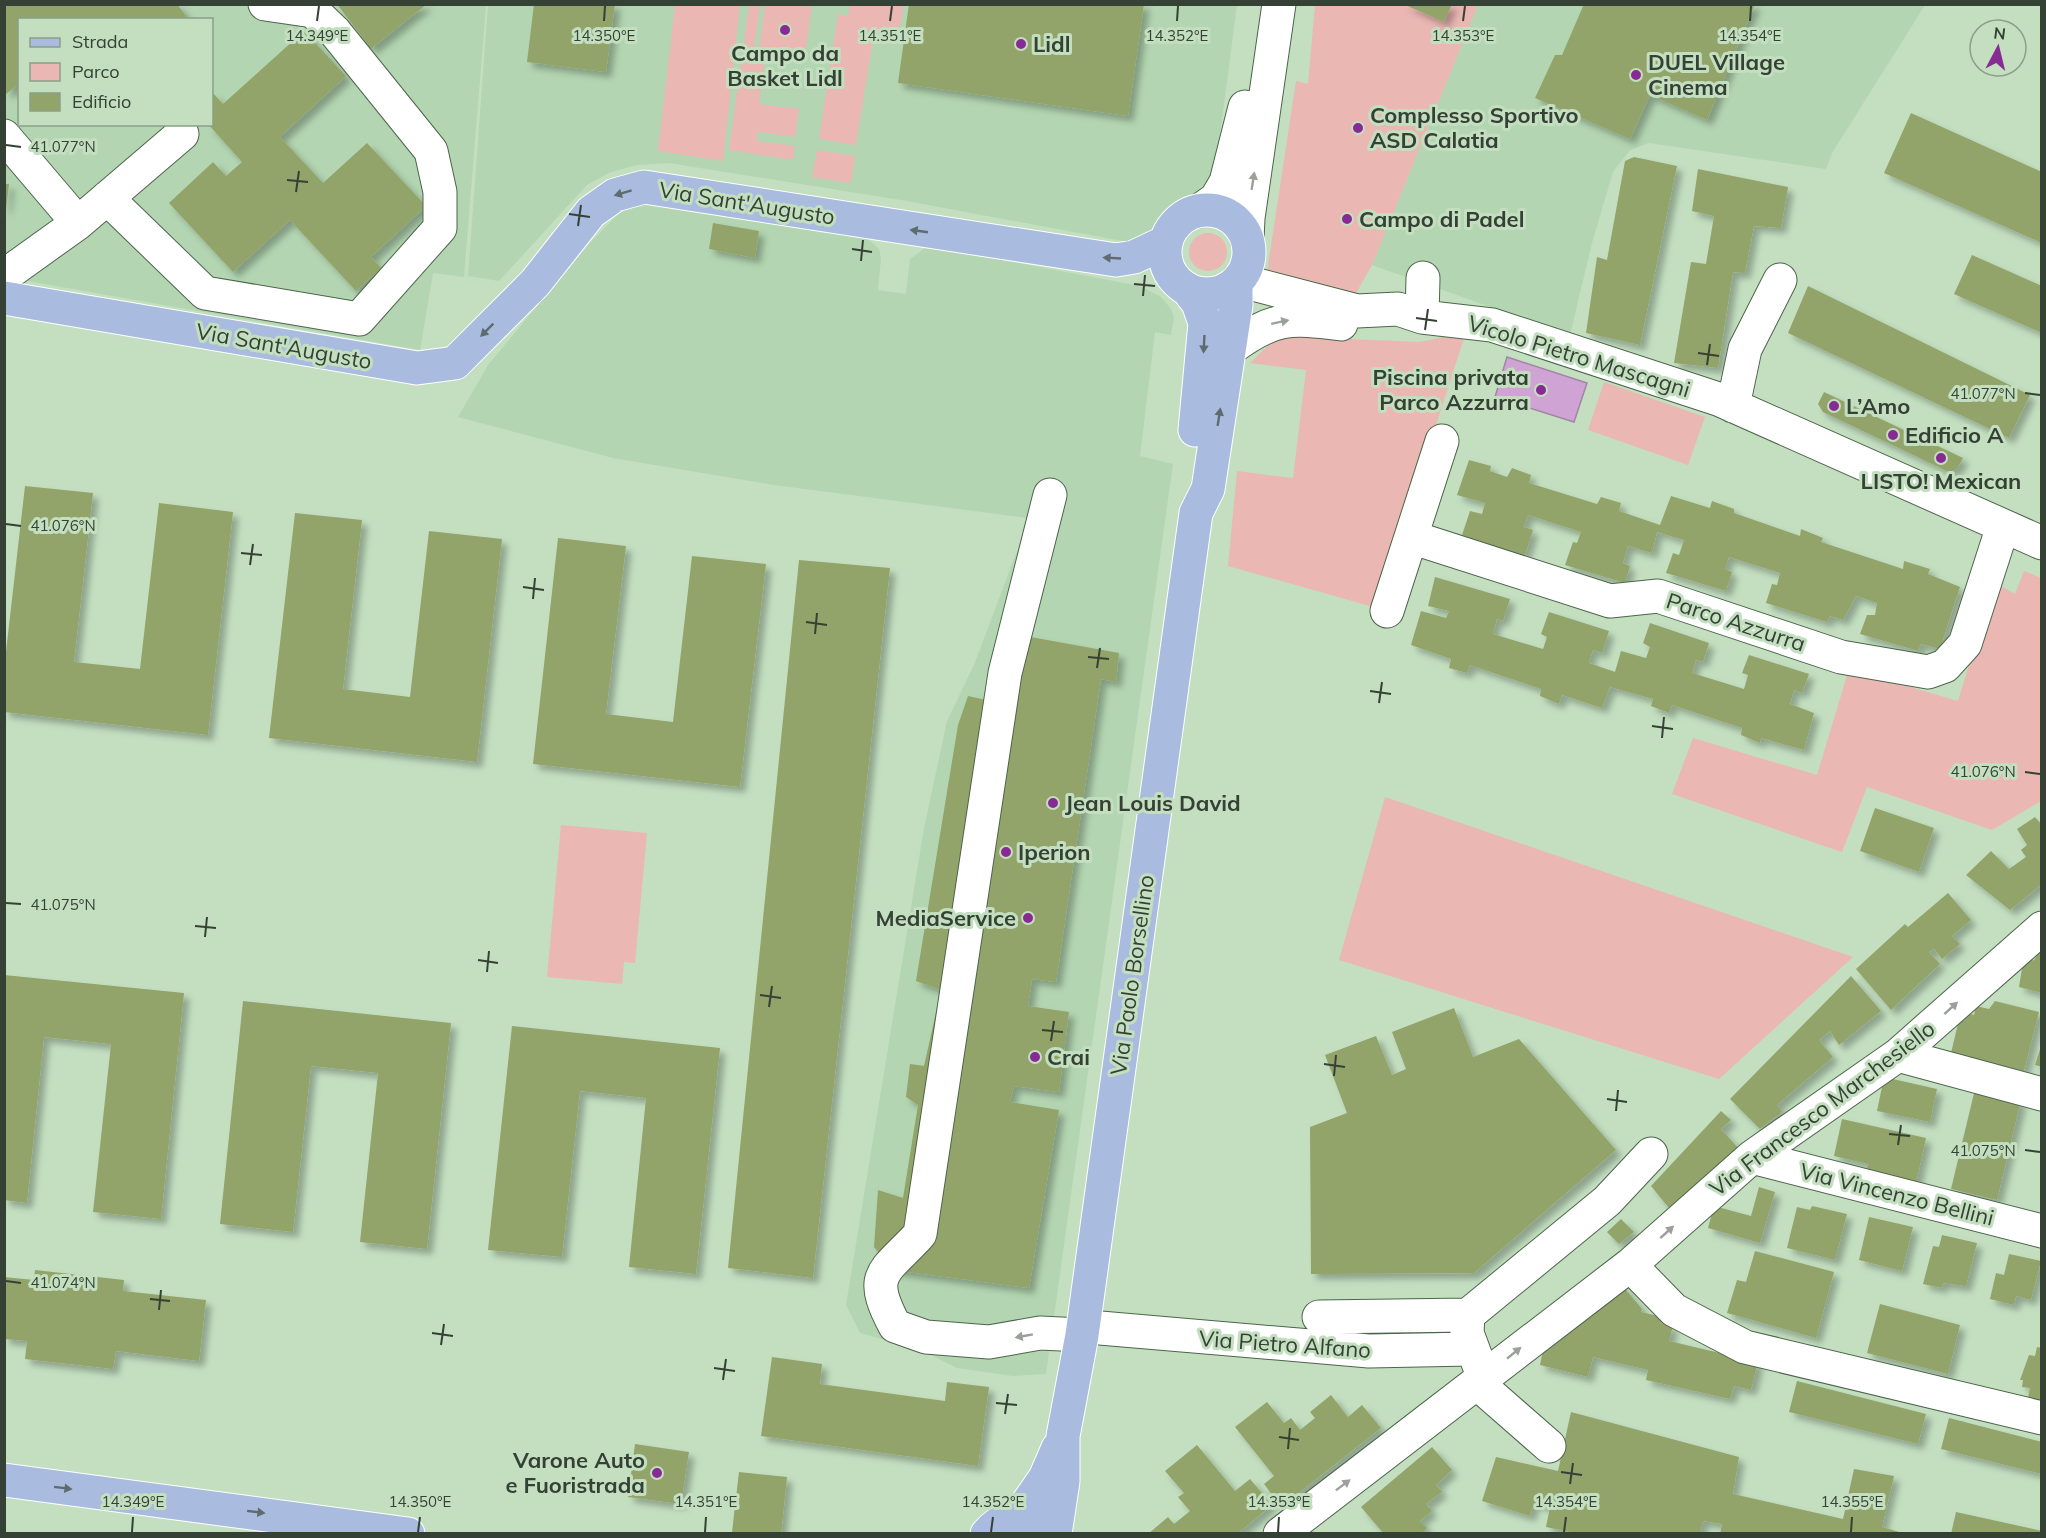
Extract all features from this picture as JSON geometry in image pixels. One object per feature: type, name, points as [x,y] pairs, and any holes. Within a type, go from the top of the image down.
[{"type":"main road","name":"Via Sant'Augusto","points":[[4,298],[417,368],[455,363],[535,283],[591,212],[615,195],[644,187],[1116,260],[1134,257],[1166,242]]},
{"type":"main road","points":[[1199,211],[1223,213],[1233,220],[1247,239],[1248,261],[1237,282],[1213,294],[1188,290],[1179,283],[1167,264],[1166,242],[1170,233],[1182,219],[1199,211]]},
{"type":"main road","name":"Via Paolo Borsellino","points":[[1018,1517],[1045,1478],[1063,1436],[1091,1331],[1196,513],[1208,489],[1230,349],[1237,282]]},
{"type":"main road","name":"Via Paolo Borsellino","points":[[1188,290],[1198,303],[1205,323],[1189,486],[1196,513]]},
{"type":"main road","name":"Via Paolo Borsellino","points":[[1055,1533],[1063,1480],[1063,1436]]},
{"type":"main road","points":[[4,1480],[348,1529],[390,1532]]},
{"type":"main road","points":[[987,1533],[1005,1519],[1018,1517],[1040,1523],[1050,1533]]},
{"type":"street","points":[[107,198],[205,293],[359,319],[440,228],[440,192],[431,151],[335,32],[313,11],[265,4]]},
{"type":"street","points":[[1199,211],[1216,199],[1226,182],[1242,125],[1258,4]]},
{"type":"street","points":[[1247,239],[1248,218],[1279,4]]},
{"type":"street","points":[[4,276],[78,223],[182,134]]},
{"type":"street","points":[[4,136],[78,223]]},
{"type":"street","points":[[1422,317],[1423,278]]},
{"type":"street","points":[[1733,406],[1744,349],[1780,280]]},
{"type":"street","name":"Vicolo Pietro Mascagni","points":[[1237,282],[1357,311],[1398,309],[1422,317],[1492,326],[1733,406],[1998,541],[2042,543]]},
{"type":"street","points":[[177,328],[205,293]]},
{"type":"street","name":"Vicolo Pietro Mascagni","points":[[1230,349],[1271,323],[1297,318],[1342,324],[1402,326],[1422,317]]},
{"type":"street","points":[[1387,611],[1442,441]]},
{"type":"street","name":"Via Pietro Alfano","points":[[1050,495],[1005,673],[920,1234],[882,1275],[880,1298],[896,1326],[926,1337],[989,1342],[1040,1333],[1091,1331],[1369,1351],[1480,1375]]},
{"type":"street","name":"Parco Azzurra","points":[[1411,537],[1610,600],[1658,596],[1840,657],[1928,672],[1946,666],[1965,644],[1998,541]]},
{"type":"street","name":"Via Francesco Marchesiello","points":[[1280,1533],[1480,1375],[1630,1265],[1752,1157],[1898,1055],[2041,928]]},
{"type":"street","points":[[1898,1055],[2042,1094]]},
{"type":"street","points":[[1549,1446],[1480,1375],[1467,1333],[1468,1315],[1607,1201],[1651,1154]]},
{"type":"street","name":"Via Vincenzo Bellini","points":[[1752,1157],[2042,1231]]},
{"type":"street","points":[[1630,1265],[1674,1310],[1745,1347],[2042,1418]]},
{"type":"street","name":"Via Pietro Alfano","points":[[1319,1317],[1468,1315]]},
{"type":"shaded area","points":[[4,5],[486,5],[464,277],[433,273],[420,350],[5,277]]},
{"type":"shaded area","points":[[488,5],[1237,5],[1214,180],[1195,197],[1170,208],[1150,235],[1133,243],[907,201],[669,163],[637,165],[611,172],[587,185],[499,281],[468,276]]},
{"type":"shaded area","name":"DUEL Village Cinema","points":[[1478,5],[1925,5],[1832,153],[1826,169],[1649,143],[1630,150],[1613,172],[1592,243],[1570,335],[1372,265]]},
{"type":"shaded area","points":[[646,202],[702,213],[865,236],[879,249],[881,258],[878,290],[906,294],[910,259],[928,246],[1140,286],[1161,297],[1171,309],[1174,317],[1171,335],[1155,332],[1140,456],[1173,464],[1046,1374],[1013,1376],[957,1368],[921,1350],[860,1333],[846,1305],[924,828],[947,721],[974,665],[1015,556],[1036,519],[774,485],[613,458],[458,417],[488,365],[589,244],[619,213]]},
{"type":"shaded area","name":"Piscina privata Parco Azzurra","points":[[1507,357],[1587,383],[1574,422],[1495,397]]},
{"type":"green space","points":[[675,5],[740,5],[723,161],[658,151]]},
{"type":"green space","points":[[749,5],[760,5],[752,62],[764,64],[759,104],[799,109],[795,137],[758,132],[757,141],[795,146],[793,160],[729,150]]},
{"type":"green space","name":"Campo da Basket Lidl","points":[[765,5],[812,5],[804,62],[758,56]]},
{"type":"green space","points":[[850,5],[904,5],[898,37],[874,33],[856,145],[819,139],[838,14],[848,16]]},
{"type":"green space","name":"Complesso Sportivo ASD Calatia","points":[[1315,5],[1478,5],[1372,265],[1351,302],[1266,279],[1296,81],[1308,84]]},
{"type":"green space","points":[[817,150],[855,156],[851,183],[812,177]]},
{"type":"green space","points":[[1208,233],[1222,238],[1227,252],[1222,266],[1208,271],[1194,266],[1189,252],[1194,238]]},
{"type":"green space","points":[[1466,332],[1377,608],[1228,566],[1237,471],[1293,478],[1306,370],[1250,363],[1278,336],[1420,342]]},
{"type":"green space","points":[[1604,382],[1705,417],[1688,465],[1588,430]]},
{"type":"green space","points":[[2024,571],[2041,578],[2041,801],[1992,830],[1867,787],[1842,852],[1672,794],[1693,738],[1817,775],[1848,672],[1852,670],[1958,701],[1994,582],[2015,594]]},
{"type":"green space","points":[[1385,797],[1853,957],[1719,1079],[1339,960]]},
{"type":"green space","points":[[561,825],[647,833],[635,963],[624,962],[622,984],[547,977]]},
{"type":"building","points":[[4,4],[177,4],[188,18],[18,18],[18,85],[6,94]]},
{"type":"building","points":[[337,4],[427,4],[371,49]]},
{"type":"building","points":[[534,4],[615,4],[606,72],[527,62]]},
{"type":"building","name":"Lidl","points":[[909,4],[1144,4],[1128,116],[898,83]]},
{"type":"building","points":[[1403,4],[1452,4],[1444,22]]},
{"type":"building","name":"DUEL Village Cinema","points":[[1584,4],[1755,4],[1707,120],[1650,95],[1630,139],[1535,98],[1555,55],[1562,55]]},
{"type":"building","points":[[304,31],[346,76],[280,137],[323,183],[367,143],[426,206],[371,257],[381,268],[356,291],[290,220],[233,272],[169,203],[213,162],[226,176],[242,162],[210,126],[213,126],[213,93],[223,104]]},
{"type":"building","points":[[1911,113],[2042,172],[2042,243],[1884,173]]},
{"type":"building","points":[[1634,157],[1677,166],[1640,345],[1586,333],[1597,257],[1607,260],[1625,161]]},
{"type":"building","points":[[1698,169],[1788,187],[1781,228],[1754,226],[1745,273],[1733,272],[1718,368],[1674,363],[1691,262],[1706,264],[1714,216],[1692,211]]},
{"type":"building","points":[[4,184],[9,184],[6,209],[4,208]]},
{"type":"building","points":[[713,223],[759,231],[755,258],[709,249]]},
{"type":"building","points":[[1972,255],[2042,286],[2042,333],[1954,294]]},
{"type":"building","points":[[1808,286],[2030,395],[2009,438],[1788,333]]},
{"type":"building","name":"Edificio A","points":[[1824,392],[1963,458],[1957,469],[1949,472],[1823,412],[1818,404]]},
{"type":"building","points":[[1469,460],[1491,466],[1490,471],[1507,477],[1512,468],[1531,475],[1529,483],[1597,504],[1601,497],[1621,503],[1619,511],[1660,525],[1671,496],[1710,508],[1712,501],[1734,509],[1734,513],[1800,536],[1801,529],[1823,538],[1821,542],[1903,569],[1904,561],[1930,569],[1928,574],[1960,587],[1940,649],[1921,644],[1918,651],[1860,634],[1867,615],[1875,615],[1877,603],[1856,596],[1843,620],[1830,616],[1827,622],[1766,603],[1772,584],[1777,585],[1780,573],[1729,557],[1725,569],[1732,572],[1726,591],[1666,573],[1673,553],[1679,555],[1684,540],[1657,532],[1652,553],[1628,546],[1623,563],[1630,566],[1625,583],[1565,565],[1573,542],[1577,543],[1581,532],[1528,515],[1524,527],[1533,530],[1525,555],[1462,535],[1470,511],[1482,514],[1485,503],[1457,495]]},
{"type":"building","points":[[25,486],[93,493],[74,662],[140,669],[159,503],[233,512],[208,735],[4,712],[4,669]]},
{"type":"building","points":[[295,513],[362,520],[343,689],[410,697],[429,531],[502,539],[477,762],[269,738]]},
{"type":"building","points":[[558,538],[626,546],[606,714],[673,722],[692,556],[766,564],[740,787],[533,764]]},
{"type":"building","points":[[799,560],[890,568],[813,1278],[728,1268]]},
{"type":"building","points":[[1435,577],[1510,599],[1503,621],[1497,619],[1493,634],[1543,649],[1547,637],[1541,634],[1549,612],[1609,631],[1602,653],[1593,650],[1589,663],[1615,672],[1621,651],[1646,658],[1650,647],[1643,643],[1650,623],[1709,643],[1703,662],[1696,660],[1692,673],[1744,689],[1748,675],[1742,673],[1749,655],[1809,674],[1802,693],[1794,690],[1790,704],[1814,713],[1804,750],[1761,738],[1760,743],[1741,735],[1742,728],[1672,705],[1669,713],[1651,706],[1653,699],[1610,687],[1602,708],[1562,695],[1559,704],[1540,696],[1541,689],[1470,665],[1467,673],[1449,668],[1451,659],[1411,645],[1421,611],[1446,618],[1449,611],[1428,606]]},
{"type":"building","name":"Iperion","points":[[1025,636],[1119,653],[1116,682],[1101,679],[1056,982],[1032,979],[1028,1006],[1069,1012],[1059,1092],[1014,1086],[1010,1102],[1059,1110],[1029,1288],[893,1270],[874,1247],[878,1190],[903,1198],[918,1105],[906,1097],[910,1064],[924,1066],[941,990],[916,981],[958,725],[968,696],[986,700]]},
{"type":"building","points":[[1875,808],[1934,828],[1919,872],[1860,851]]},
{"type":"building","points":[[2035,817],[2042,825],[2042,884],[2010,910],[1966,875],[1991,851],[2009,869],[2026,857],[2021,850],[2027,845],[2017,829]]},
{"type":"building","points":[[1948,893],[1971,920],[1952,936],[1960,944],[1942,959],[1934,949],[1929,952],[1940,964],[1891,1010],[1856,969],[1905,924],[1908,927]]},
{"type":"building","points":[[2042,948],[2042,993],[2019,987],[2023,962],[2034,960]]},
{"type":"building","points":[[4,975],[184,993],[161,1219],[93,1212],[111,1044],[44,1037],[27,1203],[4,1200]]},
{"type":"building","points":[[1851,976],[1881,1011],[1839,1045],[1830,1031],[1819,1040],[1833,1057],[1777,1105],[1782,1112],[1760,1129],[1730,1099]]},
{"type":"building","points":[[243,1001],[451,1023],[427,1249],[360,1242],[378,1073],[311,1066],[293,1232],[220,1224]]},
{"type":"building","points":[[1995,1001],[2039,1012],[2024,1071],[1951,1053],[1961,1011],[1974,1015],[1976,1006],[1989,1009]]},
{"type":"building","points":[[1454,1008],[1473,1057],[1519,1039],[1616,1150],[1474,1273],[1311,1274],[1310,1127],[1347,1113],[1325,1055],[1376,1036],[1392,1075],[1406,1069],[1392,1032]]},
{"type":"building","points":[[512,1026],[720,1048],[696,1274],[629,1267],[646,1098],[580,1091],[562,1257],[488,1250]]},
{"type":"building","points":[[2042,1046],[2042,1067],[2035,1065]]},
{"type":"building","points":[[1884,1077],[1937,1089],[1930,1122],[1877,1111]]},
{"type":"building","points":[[1975,1089],[2021,1100],[1997,1200],[1951,1189]]},
{"type":"building","points":[[1721,1111],[1731,1120],[1721,1129],[1739,1149],[1669,1208],[1651,1186]]},
{"type":"building","points":[[1842,1119],[1926,1138],[1915,1188],[1865,1177],[1868,1164],[1834,1156]]},
{"type":"building","points":[[1759,1187],[1775,1192],[1760,1243],[1708,1228],[1714,1206],[1751,1216]]},
{"type":"building","points":[[1812,1206],[1847,1214],[1835,1260],[1787,1248],[1797,1207],[1810,1210]]},
{"type":"building","points":[[1869,1217],[1913,1227],[1902,1271],[1859,1260]]},
{"type":"building","points":[[1621,1219],[1634,1232],[1619,1244],[1607,1232]]},
{"type":"building","points":[[1942,1235],[1977,1243],[1966,1286],[1943,1283],[1942,1288],[1923,1284],[1933,1246],[1939,1247]]},
{"type":"building","points":[[1755,1251],[1834,1272],[1816,1338],[1727,1313],[1737,1280],[1746,1282]]},
{"type":"building","points":[[2009,1254],[2041,1261],[2031,1300],[2016,1296],[2014,1305],[1990,1299],[1996,1273],[2004,1275]]},
{"type":"building","points":[[35,1270],[124,1280],[123,1291],[206,1300],[199,1361],[116,1351],[113,1369],[25,1359],[27,1341],[4,1339],[4,1277],[34,1280]]},
{"type":"building","points":[[1621,1284],[1642,1309],[1641,1312],[1662,1317],[1661,1323],[1673,1326],[1669,1341],[1758,1362],[1751,1390],[1734,1386],[1730,1399],[1646,1380],[1648,1370],[1593,1357],[1588,1377],[1540,1365],[1543,1350]]},
{"type":"building","points":[[1880,1304],[1960,1325],[1948,1374],[1867,1353]]},
{"type":"building","points":[[2037,1347],[2042,1348],[2042,1401],[2028,1398],[2030,1388],[2022,1387],[2023,1380],[2020,1380],[2029,1355],[2035,1356]]},
{"type":"building","points":[[772,1357],[822,1364],[820,1384],[945,1401],[947,1382],[989,1387],[978,1466],[761,1436]]},
{"type":"building","points":[[1797,1381],[1926,1414],[1918,1444],[1789,1412]]},
{"type":"building","points":[[1331,1395],[1348,1417],[1362,1405],[1381,1428],[1281,1507],[1264,1484],[1274,1476],[1235,1427],[1267,1402],[1284,1423],[1291,1418],[1300,1430],[1315,1418],[1310,1412]]},
{"type":"building","points":[[1571,1412],[1739,1457],[1733,1494],[1843,1519],[1854,1469],[1894,1476],[1882,1527],[1906,1534],[1720,1534],[1722,1524],[1703,1521],[1700,1534],[1580,1534],[1546,1527],[1550,1507],[1534,1503],[1530,1516],[1482,1501],[1496,1457],[1558,1471]]},
{"type":"building","points":[[1949,1418],[2042,1442],[2042,1474],[1941,1449]]},
{"type":"building","points":[[635,1444],[689,1452],[681,1504],[628,1497]]},
{"type":"building","points":[[1197,1445],[1235,1491],[1250,1479],[1272,1505],[1237,1534],[1148,1534],[1168,1517],[1174,1524],[1190,1511],[1178,1497],[1184,1493],[1165,1471]]},
{"type":"building","points":[[1432,1447],[1452,1470],[1436,1485],[1442,1492],[1426,1504],[1432,1511],[1420,1521],[1427,1528],[1421,1534],[1384,1534],[1361,1507]]},
{"type":"building","points":[[739,1472],[787,1477],[781,1534],[732,1532]]},
{"type":"building","points":[[1956,1512],[2042,1531],[2042,1534],[1951,1534]]},
{"type":"place","name":"Campo da Basket Lidl","points":[[785,30]]},
{"type":"place","name":"Lidl","points":[[1021,44]]},
{"type":"place","name":"DUEL Village Cinema","points":[[1636,75]]},
{"type":"place","name":"Complesso Sportivo ASD Calatia","points":[[1358,128]]},
{"type":"place","name":"Campo di Padel","points":[[1347,219]]},
{"type":"place","name":"Piscina privata Parco Azzurra","points":[[1541,390]]},
{"type":"place","name":"L’Amo","points":[[1834,406]]},
{"type":"place","name":"Edificio A","points":[[1893,435]]},
{"type":"place","name":"LISTO! Mexican","points":[[1941,458]]},
{"type":"place","name":"Jean Louis David","points":[[1053,803]]},
{"type":"place","name":"Iperion","points":[[1006,852]]},
{"type":"place","name":"MediaService","points":[[1028,918]]},
{"type":"place","name":"Crai","points":[[1035,1057]]},
{"type":"place","name":"Varone Auto e Fuoristrada","points":[[657,1473]]}]
